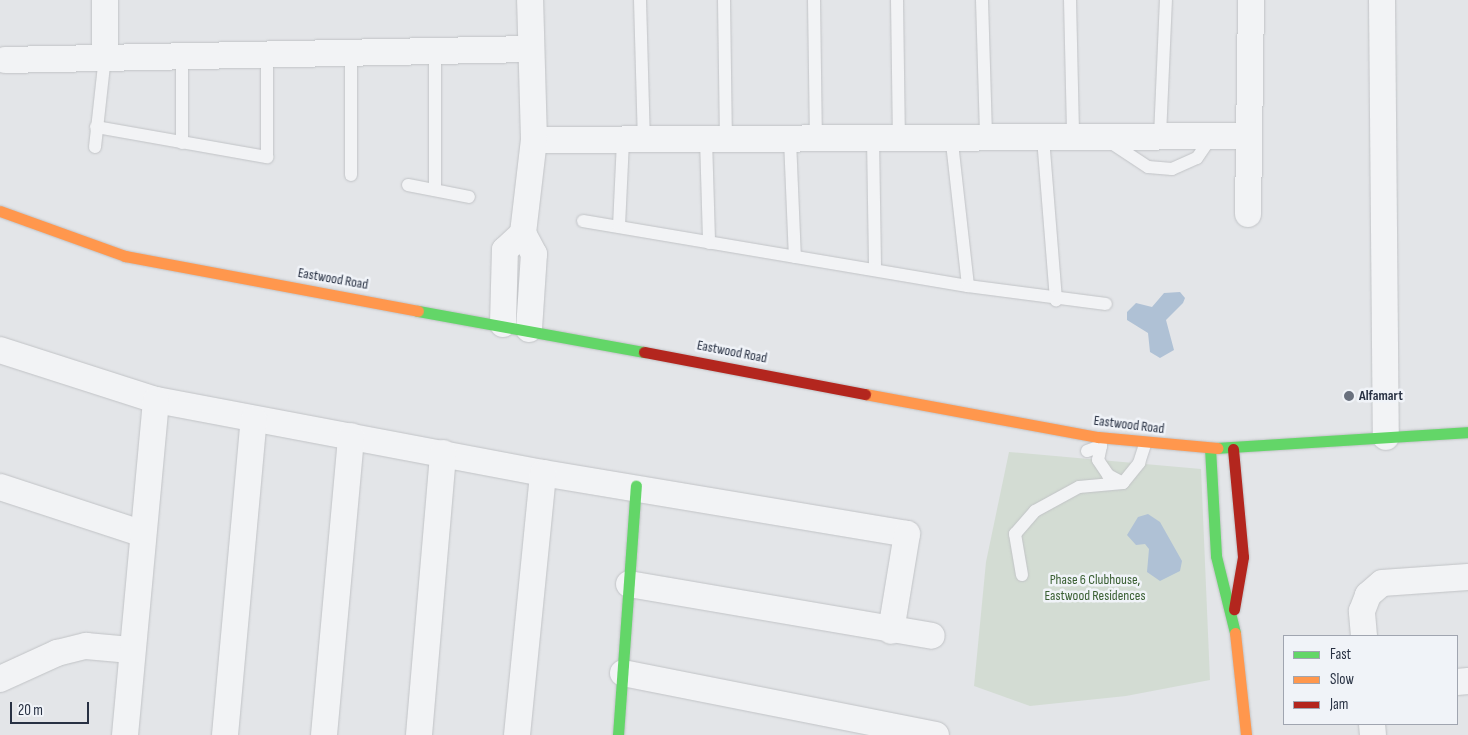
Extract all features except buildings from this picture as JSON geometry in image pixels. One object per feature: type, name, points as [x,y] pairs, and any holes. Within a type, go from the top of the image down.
[{"type":"main road","name":"Eastwood Road","points":[[0,212],[125,256],[503,324],[1146,444],[1233,449],[1468,432]]},
{"type":"main road","points":[[1210,448],[1216,556],[1233,616],[1246,735]]},
{"type":"main road","points":[[1233,449],[1243,557],[1233,616]]},
{"type":"main road","points":[[618,735],[636,486]]},
{"type":"street","points":[[105,0],[105,57]]},
{"type":"street","points":[[529,329],[534,254],[523,234],[534,140],[529,49],[530,0]]},
{"type":"street","points":[[1248,214],[1251,0]]},
{"type":"street","points":[[1382,0],[1386,437]]},
{"type":"street","points":[[2,60],[182,53],[529,49]]},
{"type":"street","points":[[534,140],[790,140],[951,134],[986,134],[1043,138],[1248,136]]},
{"type":"street","points":[[503,324],[505,250],[523,234]]},
{"type":"street","points":[[0,350],[156,400],[543,473],[636,486],[907,534],[891,631]]},
{"type":"street","points":[[125,735],[141,533],[156,400]]},
{"type":"street","points":[[225,735],[254,419]]},
{"type":"street","points":[[324,735],[351,436]]},
{"type":"street","points":[[419,735],[443,454]]},
{"type":"street","points":[[517,735],[543,473]]},
{"type":"street","points":[[0,487],[141,533]]},
{"type":"street","points":[[1364,635],[1362,612],[1368,596],[1382,583],[1468,577]]},
{"type":"street","points":[[629,584],[891,631],[932,636]]},
{"type":"street","points":[[0,679],[57,653],[86,646],[131,650]]},
{"type":"street","points":[[623,673],[936,735]]},
{"type":"lane","points":[[619,226],[634,141],[640,0]]},
{"type":"lane","points":[[709,243],[724,0]]},
{"type":"lane","points":[[814,0],[816,139]]},
{"type":"lane","points":[[898,0],[899,137]]},
{"type":"lane","points":[[982,0],[986,134]]},
{"type":"lane","points":[[1070,0],[1073,137]]},
{"type":"lane","points":[[1160,136],[1166,0]]},
{"type":"lane","points":[[435,51],[435,190]]},
{"type":"lane","points":[[96,128],[267,157],[267,52]]},
{"type":"lane","points":[[351,52],[351,175]]},
{"type":"lane","points":[[182,53],[182,143]]},
{"type":"lane","points":[[95,147],[105,57]]},
{"type":"lane","points":[[951,134],[968,286]]},
{"type":"lane","points":[[1103,137],[1148,168],[1172,169],[1197,158],[1212,137]]},
{"type":"lane","points":[[873,138],[875,270]]},
{"type":"lane","points":[[1043,138],[1056,300]]},
{"type":"lane","points":[[790,140],[795,256]]},
{"type":"lane","points":[[408,185],[469,197]]},
{"type":"lane","points":[[584,221],[1056,300],[1106,304]]},
{"type":"lane","points":[[1022,575],[1015,534],[1035,511],[1079,487],[1123,483],[1139,464],[1146,444]]},
{"type":"lane","points":[[1087,451],[1101,446],[1098,460],[1108,475],[1123,483]]},
{"type":"green space","name":"Phase 6 Clubhouse, Eastwood Residences","points":[[1009,452],[1201,469],[1210,680],[1126,696],[1030,706],[974,686],[986,562]]},
{"type":"water","points":[[1180,292],[1185,298],[1183,303],[1166,320],[1174,350],[1160,358],[1150,352],[1148,333],[1127,320],[1127,312],[1136,303],[1152,307],[1164,293]]},
{"type":"water","points":[[1148,514],[1160,522],[1182,561],[1180,571],[1160,581],[1147,572],[1149,549],[1145,544],[1136,545],[1127,535],[1138,517]]},
{"type":"traffic: fast","points":[[418,311],[644,352]]},
{"type":"traffic: fast","points":[[1217,448],[1468,432]]},
{"type":"traffic: fast","points":[[1210,448],[1216,556],[1235,633]]},
{"type":"traffic: fast","points":[[618,735],[636,486]]},
{"type":"traffic: slow","points":[[0,211],[125,256],[418,311]]},
{"type":"traffic: slow","points":[[865,394],[1098,437],[1217,448]]},
{"type":"traffic: slow","points":[[1235,633],[1246,735]]},
{"type":"traffic: jam","points":[[644,352],[865,394]]},
{"type":"traffic: jam","points":[[1233,449],[1243,557],[1234,609]]},
{"type":"place","name":"Alfamart","points":[[1349,396]]}]
